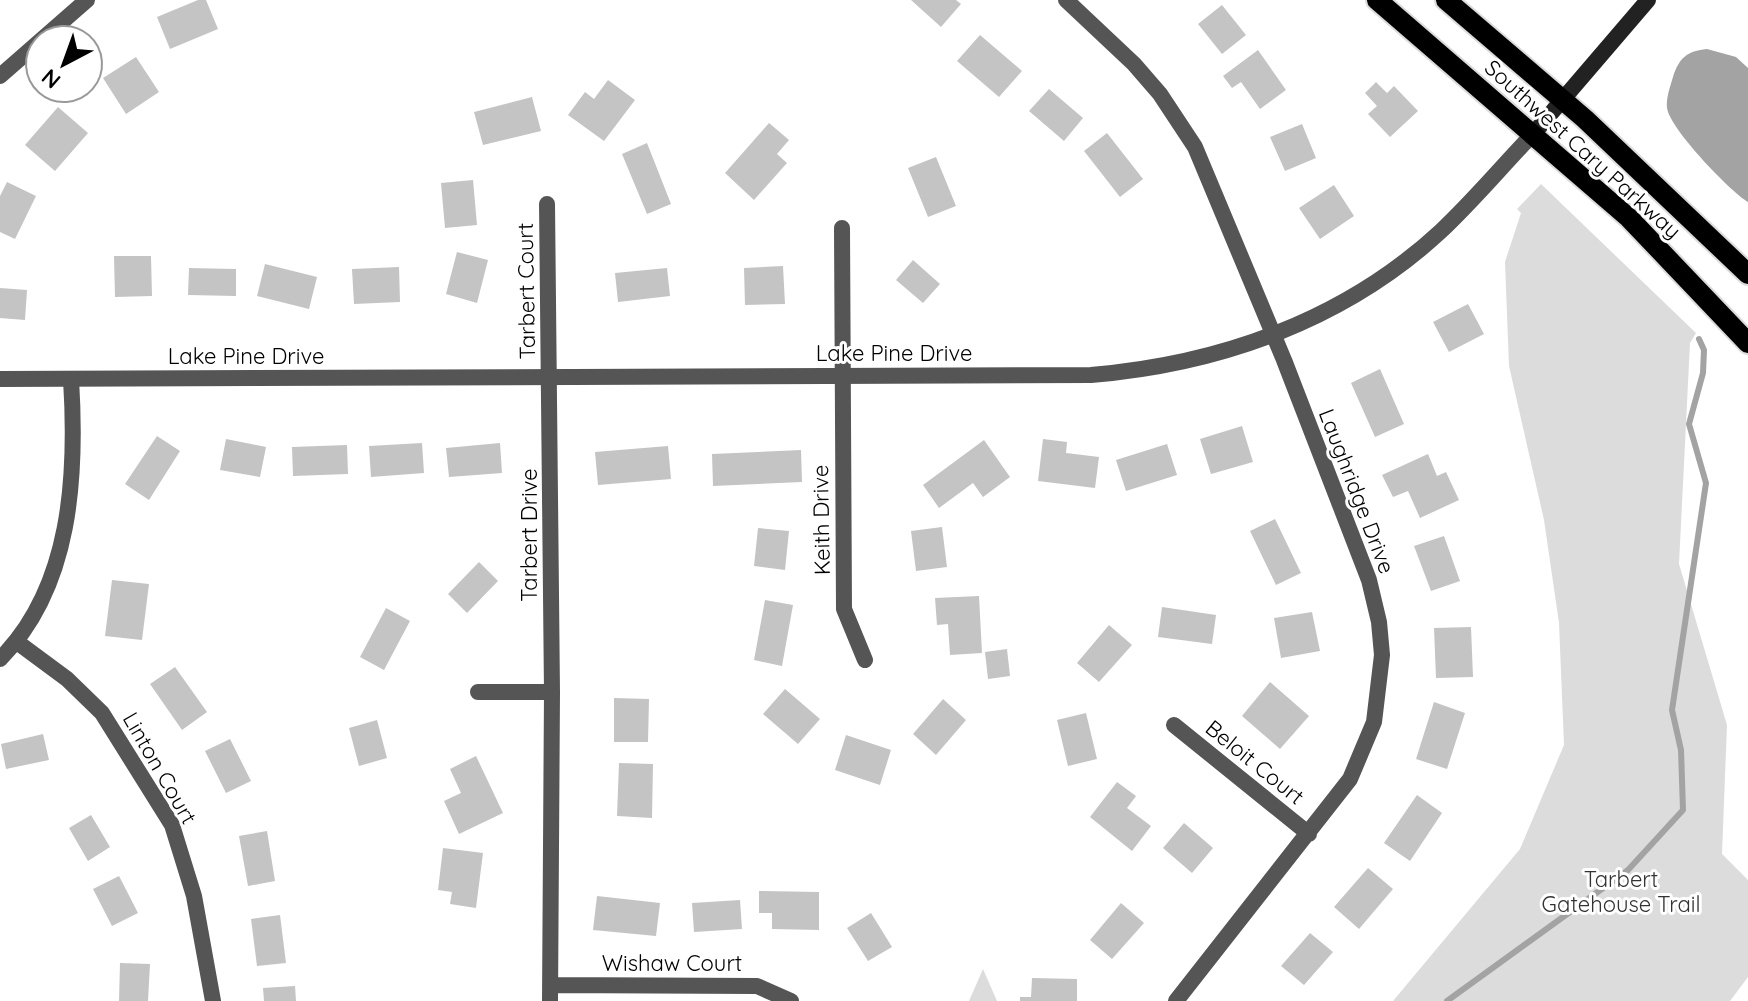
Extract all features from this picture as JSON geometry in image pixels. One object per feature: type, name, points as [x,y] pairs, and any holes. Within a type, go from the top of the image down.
[{"type":"main road","name":"Southwest Cary Parkway","points":[[1377,0],[1629,218],[1748,343]]},
{"type":"main road","name":"Southwest Cary Parkway","points":[[1446,0],[1563,100],[1748,274]]},
{"type":"main road","name":"Lake Pine Drive","points":[[1534,133],[1648,0]]},
{"type":"street","points":[[0,76],[87,0]]},
{"type":"street","name":"Laughridge Drive","points":[[1066,0],[1134,64],[1187,133],[1213,184],[1369,580],[1379,622],[1382,655],[1374,722],[1350,779],[1176,1001]]},
{"type":"street","name":"Lake Pine Drive","points":[[0,379],[1126,372],[1202,358],[1274,337],[1337,305],[1420,249],[1534,133]]},
{"type":"street","name":"Tarbert Court","points":[[547,204],[549,377]]},
{"type":"street","name":"Keith Drive","points":[[842,228],[844,609],[865,660]]},
{"type":"street","name":"Tarbert Drive","points":[[549,377],[552,692],[550,993]]},
{"type":"street","points":[[0,659],[17,642],[53,570],[69,514],[73,488],[71,379]]},
{"type":"street","name":"Linton Court","points":[[17,642],[67,679],[102,713],[172,825],[194,896],[213,1001]]},
{"type":"street","points":[[478,692],[552,692]]},
{"type":"street","name":"Beloit Court","points":[[1174,725],[1309,834]]},
{"type":"street","name":"Wishaw Court","points":[[550,993],[757,986],[791,1001]]},
{"type":"green space","name":"Tarbert Gatehouse Trail","points":[[1541,184],[1696,333],[1690,343],[1679,564],[1727,725],[1722,854],[1748,880],[1748,977],[1730,1001],[1393,1001],[1520,849],[1564,745],[1559,623],[1544,520],[1509,366],[1505,262],[1521,213],[1517,209]]},
{"type":"green space","points":[[983,969],[997,1001],[969,1001]]},
{"type":"shaded area","points":[[1707,49],[1736,57],[1748,68],[1748,202],[1715,173],[1689,144],[1667,108],[1675,70],[1681,60],[1689,54]]},
{"type":"building","points":[[198,0],[206,0],[218,29],[170,49],[157,17]]},
{"type":"building","points":[[911,0],[956,0],[961,4],[941,27]]},
{"type":"building","points":[[1222,5],[1246,35],[1222,54],[1198,24]]},
{"type":"building","points":[[980,35],[1022,71],[999,97],[957,61]]},
{"type":"building","points":[[1258,50],[1286,90],[1260,109],[1241,82],[1232,88],[1223,76]]},
{"type":"building","points":[[136,57],[159,92],[126,114],[104,77]]},
{"type":"building","points":[[608,80],[635,100],[604,141],[568,115],[585,92],[594,99]]},
{"type":"building","points":[[1376,82],[1387,93],[1394,86],[1418,111],[1390,137],[1368,114],[1377,106],[1365,93]]},
{"type":"building","points":[[1049,89],[1083,118],[1064,141],[1029,111]]},
{"type":"building","points":[[532,97],[541,131],[483,145],[474,112]]},
{"type":"building","points":[[58,107],[88,133],[55,171],[25,145]]},
{"type":"building","points":[[769,123],[789,140],[777,154],[787,163],[754,200],[725,173]]},
{"type":"building","points":[[1302,124],[1316,158],[1285,171],[1270,137]]},
{"type":"building","points":[[1107,133],[1143,179],[1120,197],[1084,151]]},
{"type":"building","points":[[647,143],[671,204],[647,214],[622,154]]},
{"type":"building","points":[[936,157],[956,206],[928,217],[908,168]]},
{"type":"building","points":[[473,180],[477,225],[445,228],[441,183]]},
{"type":"building","points":[[7,182],[36,196],[15,239],[0,232],[0,196]]},
{"type":"building","points":[[1334,185],[1354,216],[1320,239],[1299,208]]},
{"type":"building","points":[[457,252],[488,260],[477,303],[446,294]]},
{"type":"building","points":[[114,256],[151,256],[152,296],[115,297]]},
{"type":"building","points":[[913,260],[940,284],[923,303],[896,280]]},
{"type":"building","points":[[265,264],[317,277],[309,309],[257,296]]},
{"type":"building","points":[[783,266],[785,304],[745,305],[744,268]]},
{"type":"building","points":[[399,267],[400,302],[354,304],[352,269]]},
{"type":"building","points":[[189,268],[236,269],[236,296],[188,295]]},
{"type":"building","points":[[667,268],[670,296],[618,302],[615,273]]},
{"type":"building","points":[[0,288],[27,290],[25,320],[0,318]]},
{"type":"building","points":[[1468,304],[1484,334],[1449,352],[1433,322]]},
{"type":"building","points":[[1380,369],[1404,424],[1375,437],[1351,383]]},
{"type":"building","points":[[1242,426],[1253,462],[1211,474],[1200,439]]},
{"type":"building","points":[[157,436],[180,451],[149,500],[125,484]]},
{"type":"building","points":[[226,439],[266,447],[260,477],[220,470]]},
{"type":"building","points":[[1043,439],[1067,442],[1066,453],[1099,457],[1095,488],[1038,481]]},
{"type":"building","points":[[984,440],[1010,477],[983,497],[973,483],[939,508],[923,485]]},
{"type":"building","points":[[422,443],[424,473],[371,477],[369,446]]},
{"type":"building","points":[[500,443],[502,473],[449,477],[446,448]]},
{"type":"building","points":[[1167,444],[1177,475],[1126,491],[1116,460]]},
{"type":"building","points":[[347,445],[348,474],[293,476],[292,447]]},
{"type":"building","points":[[668,446],[671,479],[598,485],[595,452]]},
{"type":"building","points":[[801,450],[802,482],[713,486],[712,454]]},
{"type":"building","points":[[1428,454],[1437,476],[1446,472],[1459,500],[1420,518],[1408,491],[1393,497],[1382,475]]},
{"type":"building","points":[[1275,519],[1301,573],[1276,585],[1250,531]]},
{"type":"building","points":[[942,527],[947,567],[916,571],[911,531]]},
{"type":"building","points":[[758,528],[789,531],[785,570],[754,566]]},
{"type":"building","points":[[1444,536],[1460,581],[1431,591],[1414,546]]},
{"type":"building","points":[[479,562],[498,581],[467,613],[448,594]]},
{"type":"building","points":[[112,580],[149,584],[142,640],[105,636]]},
{"type":"building","points":[[979,596],[982,653],[950,655],[948,624],[937,625],[935,598]]},
{"type":"building","points":[[765,600],[793,605],[782,666],[754,660]]},
{"type":"building","points":[[1162,607],[1216,615],[1212,644],[1158,637]]},
{"type":"building","points":[[386,608],[410,621],[384,670],[360,657]]},
{"type":"building","points":[[1312,612],[1320,651],[1281,658],[1274,618]]},
{"type":"building","points":[[1109,625],[1132,645],[1099,682],[1077,663]]},
{"type":"building","points":[[1471,627],[1473,677],[1436,678],[1434,628]]},
{"type":"building","points":[[1007,649],[1010,676],[988,679],[985,652]]},
{"type":"building","points":[[175,667],[207,712],[182,730],[150,684]]},
{"type":"building","points":[[1270,682],[1309,716],[1280,749],[1242,716]]},
{"type":"building","points":[[785,689],[820,719],[798,744],[763,714]]},
{"type":"building","points":[[614,698],[649,699],[648,742],[614,742]]},
{"type":"building","points":[[943,699],[966,720],[936,755],[913,734]]},
{"type":"building","points":[[1434,702],[1465,713],[1447,769],[1416,759]]},
{"type":"building","points":[[1086,713],[1097,759],[1068,766],[1057,720]]},
{"type":"building","points":[[377,720],[387,758],[359,766],[349,728]]},
{"type":"building","points":[[43,734],[49,760],[6,769],[1,744]]},
{"type":"building","points":[[846,735],[891,750],[880,785],[835,770]]},
{"type":"building","points":[[230,739],[251,781],[226,793],[205,751]]},
{"type":"building","points":[[476,756],[503,813],[459,834],[444,801],[461,793],[450,769]]},
{"type":"building","points":[[619,763],[653,764],[652,818],[617,816]]},
{"type":"building","points":[[1117,782],[1136,796],[1127,808],[1151,826],[1132,851],[1090,817]]},
{"type":"building","points":[[1417,795],[1442,813],[1410,861],[1384,843]]},
{"type":"building","points":[[91,815],[110,847],[88,861],[69,828]]},
{"type":"building","points":[[1184,823],[1213,848],[1192,873],[1163,848]]},
{"type":"building","points":[[267,831],[275,881],[248,886],[239,836]]},
{"type":"building","points":[[443,848],[483,853],[476,908],[450,904],[452,892],[438,890]]},
{"type":"building","points":[[1368,868],[1393,889],[1359,929],[1334,907]]},
{"type":"building","points":[[119,876],[138,913],[112,926],[93,889]]},
{"type":"building","points":[[759,891],[819,892],[819,930],[772,929],[772,913],[759,913]]},
{"type":"building","points":[[597,896],[660,903],[656,936],[593,930]]},
{"type":"building","points":[[740,900],[742,929],[694,932],[692,903]]},
{"type":"building","points":[[1121,903],[1144,923],[1112,959],[1090,940]]},
{"type":"building","points":[[871,913],[892,947],[868,961],[847,928]]},
{"type":"building","points":[[280,915],[286,963],[257,966],[251,919]]},
{"type":"building","points":[[1310,933],[1333,952],[1304,985],[1281,966]]},
{"type":"building","points":[[120,963],[150,964],[148,1001],[119,1001]]},
{"type":"building","points":[[1032,978],[1077,979],[1077,1001],[1020,1001],[1020,997],[1031,997]]},
{"type":"building","points":[[295,986],[296,1001],[264,1001],[263,988]]},
{"type":"waterway","points":[[1447,1001],[1628,870],[1683,810],[1681,750],[1672,710],[1706,483],[1689,424],[1703,373],[1704,350],[1699,339]]}]
